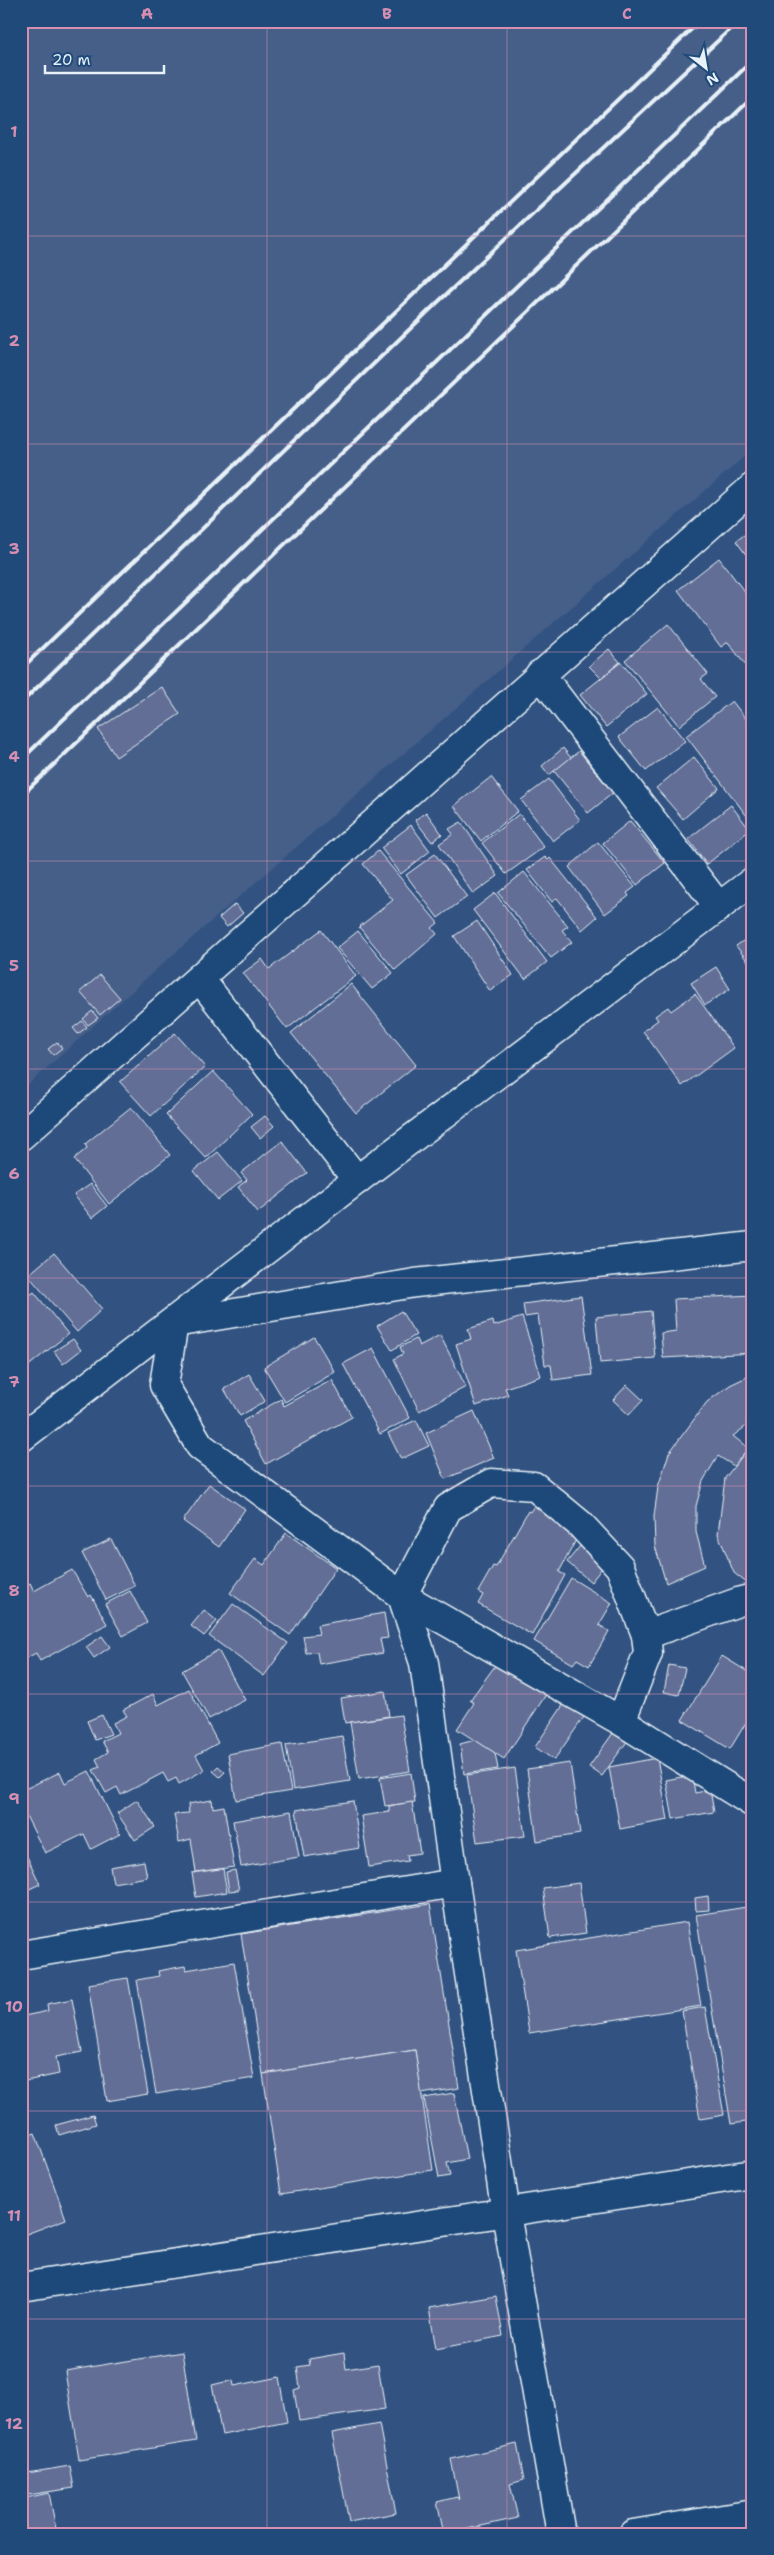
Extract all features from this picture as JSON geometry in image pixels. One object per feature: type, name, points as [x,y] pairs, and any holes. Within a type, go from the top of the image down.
[{"type":"street","points":[[21,1136],[753,487]]},
{"type":"street","points":[[540,674],[719,907]]},
{"type":"street","points":[[21,1438],[174,1323],[357,1180],[753,881]]},
{"type":"street","points":[[200,979],[357,1180]]},
{"type":"street","points":[[174,1323],[414,1283],[753,1246]]},
{"type":"street","points":[[174,1323],[164,1385],[200,1446],[402,1596],[621,1721],[753,1803]]},
{"type":"street","points":[[561,2534],[506,2213],[455,1883],[424,1663],[402,1596],[448,1508],[491,1483],[534,1486],[591,1534],[620,1566],[646,1635],[648,1653],[621,1721]]},
{"type":"street","points":[[646,1635],[741,1600],[753,1598]]},
{"type":"street","points":[[21,1955],[455,1883]]},
{"type":"street","points":[[21,2287],[753,2174]]},
{"type":"street","points":[[633,2534],[753,2514]]},
{"type":"shaded area","points":[[21,21],[753,21],[753,449],[160,966],[21,1091]]},
{"type":"building","points":[[751,530],[753,532],[753,564],[736,541]]},
{"type":"building","points":[[719,558],[753,603],[752,674],[728,642],[721,647],[678,590]]},
{"type":"building","points":[[668,624],[708,674],[701,679],[715,697],[679,726],[625,660]]},
{"type":"building","points":[[609,649],[620,662],[601,678],[589,666]]},
{"type":"building","points":[[621,662],[647,694],[606,727],[580,695]]},
{"type":"building","points":[[162,687],[180,714],[116,757],[98,729]]},
{"type":"building","points":[[732,701],[753,728],[753,824],[686,736]]},
{"type":"building","points":[[658,707],[685,741],[646,771],[619,737]]},
{"type":"building","points":[[563,748],[571,758],[549,775],[542,766]]},
{"type":"building","points":[[579,751],[613,793],[588,813],[554,771]]},
{"type":"building","points":[[694,757],[719,788],[683,819],[656,788]]},
{"type":"building","points":[[491,777],[518,811],[481,841],[454,806]]},
{"type":"building","points":[[549,779],[580,820],[553,841],[521,800]]},
{"type":"building","points":[[731,805],[750,830],[707,864],[688,839]]},
{"type":"building","points":[[426,812],[442,834],[432,842],[415,820]]},
{"type":"building","points":[[519,814],[544,847],[506,874],[482,843]]},
{"type":"building","points":[[630,821],[665,863],[637,885],[603,843]]},
{"type":"building","points":[[461,822],[498,876],[473,894],[439,844],[453,834],[449,829]]},
{"type":"building","points":[[411,825],[430,851],[401,874],[381,848]]},
{"type":"building","points":[[598,842],[635,887],[627,893],[629,896],[605,914],[569,867]]},
{"type":"building","points":[[378,851],[438,923],[432,928],[437,934],[395,970],[359,927],[393,900],[363,864]]},
{"type":"building","points":[[435,854],[467,897],[438,918],[406,875]]},
{"type":"building","points":[[545,857],[548,860],[550,858],[597,917],[582,930],[557,898],[552,902],[527,870]]},
{"type":"building","points":[[524,872],[568,926],[562,930],[572,942],[551,958],[498,893]]},
{"type":"building","points":[[495,893],[547,962],[525,979],[473,910]]},
{"type":"building","points":[[235,904],[243,913],[227,927],[219,918]]},
{"type":"building","points":[[477,921],[513,975],[490,991],[454,936]]},
{"type":"building","points":[[321,930],[356,976],[287,1029],[243,973],[262,959],[269,969]]},
{"type":"building","points":[[358,931],[393,973],[372,989],[337,948]]},
{"type":"building","points":[[753,934],[753,968],[736,946]]},
{"type":"building","points":[[716,967],[730,989],[705,1005],[691,983]]},
{"type":"building","points":[[100,975],[120,998],[100,1015],[80,992]]},
{"type":"building","points":[[351,984],[416,1065],[356,1113],[291,1033]]},
{"type":"building","points":[[695,994],[734,1048],[682,1086],[643,1031],[658,1020],[655,1016],[668,1007],[671,1011]]},
{"type":"building","points":[[92,1011],[98,1018],[88,1025],[83,1019]]},
{"type":"building","points":[[82,1021],[87,1027],[78,1034],[73,1028]]},
{"type":"building","points":[[175,1033],[205,1067],[151,1116],[120,1082]]},
{"type":"building","points":[[57,1042],[62,1048],[53,1055],[48,1049]]},
{"type":"building","points":[[213,1071],[252,1114],[206,1158],[166,1115]]},
{"type":"building","points":[[131,1107],[170,1155],[109,1204],[74,1159],[87,1148],[85,1144]]},
{"type":"building","points":[[265,1116],[274,1126],[260,1138],[251,1127]]},
{"type":"building","points":[[282,1141],[307,1173],[258,1212],[238,1187],[247,1180],[241,1173]]},
{"type":"building","points":[[218,1152],[242,1181],[218,1200],[194,1171]]},
{"type":"building","points":[[90,1184],[107,1206],[92,1218],[74,1195]]},
{"type":"building","points":[[54,1253],[102,1309],[77,1332],[28,1275]]},
{"type":"building","points":[[34,1292],[68,1334],[21,1372],[21,1302]]},
{"type":"building","points":[[753,1295],[753,1353],[663,1358],[661,1333],[676,1331],[674,1299]]},
{"type":"building","points":[[581,1296],[592,1375],[553,1380],[551,1365],[545,1365],[538,1315],[525,1317],[523,1304]]},
{"type":"building","points":[[401,1311],[416,1335],[392,1350],[377,1326]]},
{"type":"building","points":[[651,1311],[655,1358],[600,1363],[596,1317]]},
{"type":"building","points":[[522,1317],[541,1376],[505,1388],[508,1395],[476,1406],[456,1344],[471,1339],[468,1329],[493,1321],[494,1326]]},
{"type":"building","points":[[440,1335],[466,1387],[419,1411],[394,1359],[403,1354],[400,1347],[416,1339],[419,1346]]},
{"type":"building","points":[[314,1337],[335,1372],[285,1402],[264,1367]]},
{"type":"building","points":[[73,1339],[81,1350],[63,1364],[54,1351]]},
{"type":"building","points":[[373,1348],[410,1418],[380,1434],[343,1364]]},
{"type":"building","points":[[249,1374],[265,1401],[240,1416],[224,1389]]},
{"type":"building","points":[[753,1374],[753,1421],[733,1436],[748,1448],[734,1466],[718,1456],[703,1481],[696,1506],[696,1532],[705,1566],[666,1583],[655,1546],[654,1516],[658,1487],[669,1453],[707,1402],[730,1385]]},
{"type":"building","points":[[332,1380],[352,1417],[266,1464],[243,1421],[281,1399],[284,1406]]},
{"type":"building","points":[[627,1385],[643,1400],[629,1415],[613,1400]]},
{"type":"building","points":[[474,1411],[494,1458],[445,1479],[426,1433]]},
{"type":"building","points":[[416,1420],[429,1446],[401,1459],[388,1433]]},
{"type":"building","points":[[753,1442],[753,1578],[748,1584],[734,1573],[718,1534],[725,1478]]},
{"type":"building","points":[[209,1484],[245,1509],[219,1547],[183,1521]]},
{"type":"building","points":[[536,1503],[559,1516],[555,1524],[578,1536],[559,1572],[565,1575],[532,1635],[478,1604],[483,1595],[478,1592],[493,1566],[496,1567],[528,1511],[530,1512]]},
{"type":"building","points":[[286,1533],[336,1568],[290,1635],[230,1593],[255,1559],[264,1565]]},
{"type":"building","points":[[111,1539],[135,1586],[106,1600],[82,1553]]},
{"type":"building","points":[[581,1545],[605,1564],[591,1582],[567,1562]]},
{"type":"building","points":[[72,1570],[88,1597],[91,1595],[107,1624],[40,1661],[36,1653],[21,1661],[21,1588],[30,1583],[34,1591]]},
{"type":"building","points":[[571,1578],[612,1603],[599,1625],[609,1631],[589,1666],[577,1659],[573,1664],[534,1641]]},
{"type":"building","points":[[130,1591],[147,1623],[123,1636],[105,1604]]},
{"type":"building","points":[[233,1604],[288,1643],[264,1676],[209,1636]]},
{"type":"building","points":[[204,1610],[217,1621],[204,1636],[191,1626]]},
{"type":"building","points":[[384,1613],[388,1638],[380,1639],[383,1653],[319,1664],[317,1652],[306,1653],[303,1636],[319,1634],[317,1625]]},
{"type":"building","points":[[102,1636],[110,1647],[94,1658],[86,1647]]},
{"type":"building","points":[[218,1650],[245,1700],[209,1719],[182,1671]]},
{"type":"building","points":[[722,1656],[753,1675],[753,1711],[730,1749],[682,1720]]},
{"type":"building","points":[[500,1659],[549,1690],[504,1759],[457,1729],[474,1703],[470,1700]]},
{"type":"building","points":[[669,1665],[685,1668],[679,1695],[664,1692]]},
{"type":"building","points":[[189,1689],[218,1743],[196,1755],[204,1770],[179,1784],[176,1778],[168,1782],[163,1773],[121,1795],[117,1787],[106,1793],[93,1770],[100,1767],[96,1759],[108,1752],[102,1741],[118,1733],[113,1723],[127,1716],[123,1710],[153,1694],[158,1705]]},
{"type":"building","points":[[385,1691],[389,1716],[345,1723],[341,1698]]},
{"type":"building","points":[[566,1701],[586,1714],[554,1760],[535,1747]]},
{"type":"building","points":[[102,1715],[111,1734],[95,1740],[87,1721]]},
{"type":"building","points":[[401,1715],[410,1771],[359,1779],[350,1722]]},
{"type":"building","points":[[618,1726],[631,1736],[602,1776],[589,1767]]},
{"type":"building","points":[[342,1736],[350,1781],[293,1790],[286,1745]]},
{"type":"building","points":[[475,1740],[495,1753],[498,1769],[464,1774],[460,1744]]},
{"type":"building","points":[[282,1744],[291,1791],[236,1800],[228,1754]]},
{"type":"building","points":[[657,1758],[668,1820],[620,1829],[609,1767]]},
{"type":"building","points":[[570,1763],[580,1834],[537,1841],[527,1769]]},
{"type":"building","points":[[218,1766],[225,1772],[220,1777],[213,1771]]},
{"type":"building","points":[[515,1768],[525,1836],[477,1842],[467,1775]]},
{"type":"building","points":[[89,1771],[120,1834],[91,1849],[84,1834],[45,1853],[21,1806],[21,1791],[60,1772],[65,1783]]},
{"type":"building","points":[[411,1773],[415,1802],[385,1806],[380,1778]]},
{"type":"building","points":[[692,1775],[695,1793],[710,1790],[714,1812],[673,1819],[666,1780]]},
{"type":"building","points":[[137,1800],[155,1827],[135,1840],[117,1813]]},
{"type":"building","points":[[212,1800],[213,1808],[224,1806],[234,1867],[196,1872],[191,1839],[179,1842],[174,1814],[189,1813],[188,1804]]},
{"type":"building","points":[[353,1801],[360,1848],[304,1857],[296,1810]]},
{"type":"building","points":[[412,1802],[420,1853],[407,1855],[408,1861],[369,1867],[361,1816],[389,1812],[389,1806]]},
{"type":"building","points":[[291,1811],[299,1857],[241,1867],[233,1821]]},
{"type":"building","points":[[21,1844],[40,1884],[21,1893]]},
{"type":"building","points":[[144,1861],[147,1877],[113,1883],[110,1867]]},
{"type":"building","points":[[223,1869],[227,1892],[196,1897],[192,1873]]},
{"type":"building","points":[[235,1870],[239,1890],[229,1891],[226,1872]]},
{"type":"building","points":[[579,1883],[586,1933],[550,1938],[543,1888]]},
{"type":"building","points":[[708,1896],[709,1910],[696,1911],[695,1898]]},
{"type":"building","points":[[430,1904],[459,2088],[421,2094],[415,2050],[263,2074],[241,1934]]},
{"type":"building","points":[[753,1906],[753,2121],[731,2124],[696,1915]]},
{"type":"building","points":[[687,1922],[701,2006],[529,2033],[516,1950]]},
{"type":"building","points":[[234,1962],[254,2078],[156,2094],[137,1980],[159,1976],[158,1971],[185,1966],[186,1970]]},
{"type":"building","points":[[128,1978],[148,2094],[107,2101],[88,1984]]},
{"type":"building","points":[[72,1999],[82,2052],[56,2057],[59,2074],[21,2082],[21,2005],[24,2016],[48,2011],[47,2004]]},
{"type":"building","points":[[705,2007],[724,2115],[700,2119],[682,2011]]},
{"type":"building","points":[[415,2050],[433,2170],[281,2194],[263,2074]]},
{"type":"building","points":[[454,2093],[467,2159],[447,2163],[450,2176],[439,2178],[424,2098]]},
{"type":"building","points":[[93,2115],[96,2124],[59,2135],[56,2125]]},
{"type":"building","points":[[35,2133],[66,2219],[21,2236],[21,2138]]},
{"type":"building","points":[[496,2296],[503,2336],[436,2349],[429,2308]]},
{"type":"building","points":[[182,2352],[196,2441],[79,2460],[65,2371]]},
{"type":"building","points":[[344,2353],[346,2369],[378,2364],[385,2409],[299,2421],[294,2390],[300,2388],[297,2367],[310,2365],[309,2359]]},
{"type":"building","points":[[279,2377],[287,2422],[222,2435],[212,2385],[233,2380],[234,2386]]},
{"type":"building","points":[[379,2424],[396,2513],[349,2522],[332,2433]]},
{"type":"building","points":[[517,2444],[524,2480],[510,2484],[518,2518],[444,2534],[437,2502],[457,2497],[459,2500],[451,2459]]},
{"type":"building","points":[[70,2466],[74,2488],[21,2496],[21,2474]]},
{"type":"building","points":[[49,2493],[57,2534],[21,2534],[21,2499]]},
{"type":"railway","points":[[21,31],[27,21]]},
{"type":"railway","points":[[21,669],[700,21]]},
{"type":"railway","points":[[21,703],[438,302],[739,21]]},
{"type":"railway","points":[[21,760],[753,60]]},
{"type":"railway","points":[[21,796],[753,97]]}]
